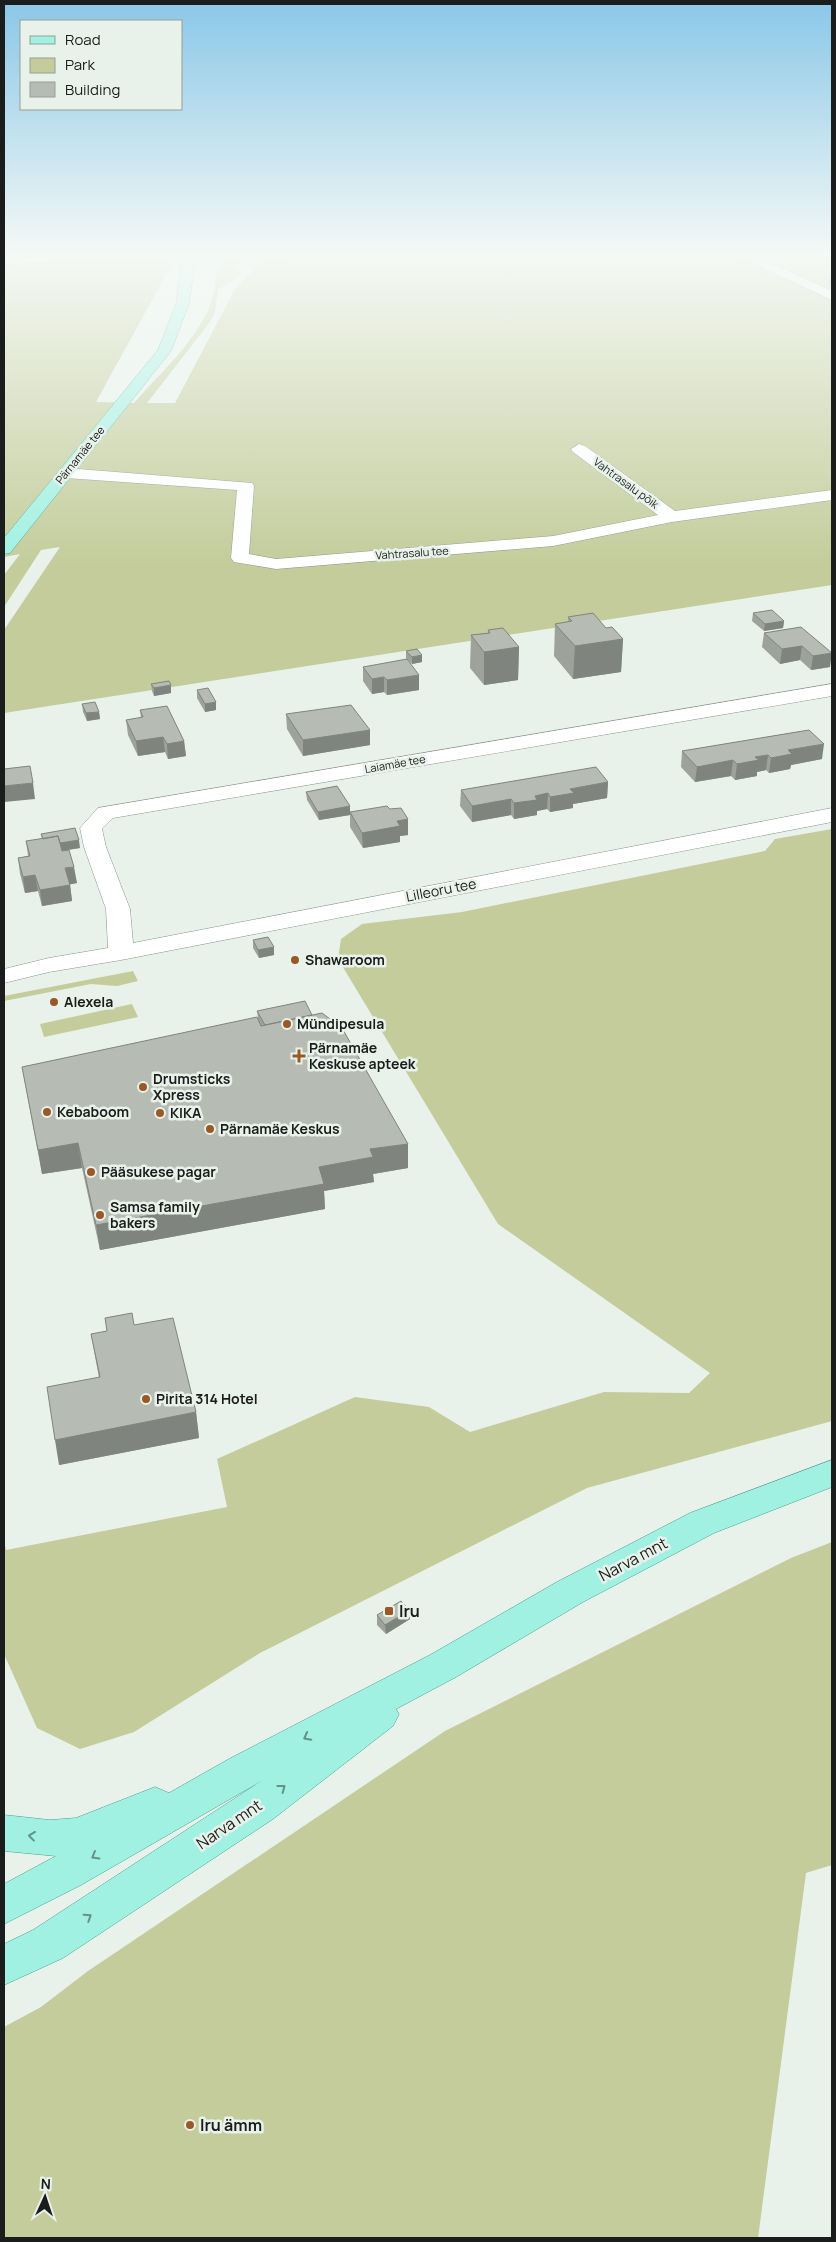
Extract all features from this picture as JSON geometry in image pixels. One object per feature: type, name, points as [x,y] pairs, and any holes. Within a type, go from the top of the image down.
[{"type":"main road","name":"Pärnamäe tee","points":[[4,549],[142,380],[157,358]]},
{"type":"main road","name":"Narva mnt","points":[[4,1905],[67,1872],[243,1771],[444,1666],[570,1592],[702,1523],[832,1473]]},
{"type":"main road","name":"Narva mnt","points":[[4,1965],[48,1944],[258,1806],[444,1666]]},
{"type":"main road","points":[[4,1833],[48,1838],[81,1834],[243,1771]]},
{"type":"main road","points":[[4,1956],[48,1944]]},
{"type":"street","name":"Vahtrasalu põik","points":[[579,450],[672,517]]},
{"type":"street","name":"Vahtrasalu tee","points":[[66,473],[246,486],[240,558],[276,564],[553,541],[672,517],[832,495]]},
{"type":"street","name":"Laiamäe tee","points":[[121,953],[118,909],[94,847],[92,828],[106,813],[832,690]]},
{"type":"street","name":"Lilleoru tee","points":[[4,976],[49,965],[121,953],[832,815]]},
{"type":"street","name":"Lilleoru tee","points":[[4,966],[49,965]]},
{"type":"green space","points":[[4,358],[120,358],[96,402],[134,403],[175,358],[182,358],[147,403],[175,403],[199,358],[832,358],[832,585],[4,713],[4,630],[60,547],[41,550],[4,607],[4,575],[20,554],[4,557]]},
{"type":"green space","points":[[832,829],[832,1421],[587,1488],[260,1653],[134,1732],[80,1749],[37,1728],[4,1654],[4,1541],[6,1550],[227,1507],[217,1459],[355,1397],[429,1407],[470,1432],[604,1392],[689,1393],[710,1373],[498,1224],[338,959],[341,939],[362,924],[462,912],[765,851],[775,839]]},
{"type":"green space","points":[[133,971],[138,981],[117,986],[91,984],[4,1001],[4,996]]},
{"type":"green space","points":[[132,1004],[138,1017],[44,1037],[40,1024]]},
{"type":"green space","points":[[832,1542],[832,1865],[806,1873],[758,2238],[4,2238],[4,2027],[41,2007],[88,1971],[445,1731],[791,1558]]},
{"type":"building","points":[[772,610],[784,621],[765,624],[753,613]]},
{"type":"building","points":[[593,613],[606,628],[612,627],[623,639],[575,646],[555,624],[572,621],[568,617]]},
{"type":"building","points":[[801,627],[832,653],[813,656],[802,646],[782,649],[764,633]]},
{"type":"building","points":[[503,628],[519,647],[484,652],[471,635],[490,633],[488,630]]},
{"type":"building","points":[[417,649],[422,655],[412,657],[406,651]]},
{"type":"building","points":[[407,659],[419,675],[387,680],[384,677],[372,679],[363,667]]},
{"type":"building","points":[[169,681],[171,685],[154,688],[151,684]]},
{"type":"building","points":[[208,688],[216,702],[205,704],[197,690]]},
{"type":"building","points":[[95,702],[99,712],[86,713],[82,704]]},
{"type":"building","points":[[351,705],[370,730],[303,740],[286,714]]},
{"type":"building","points":[[167,706],[184,741],[167,744],[163,737],[136,741],[126,720],[143,717],[140,710]]},
{"type":"building","points":[[809,730],[824,744],[788,750],[792,754],[771,758],[768,755],[755,757],[759,760],[737,764],[733,760],[697,767],[682,751]]},
{"type":"building","points":[[30,766],[33,783],[4,786],[4,769]]},
{"type":"building","points":[[596,767],[608,782],[570,789],[574,793],[550,797],[548,793],[535,796],[537,800],[514,803],[511,799],[472,806],[461,790]]},
{"type":"building","points":[[337,786],[350,806],[318,812],[306,792]]},
{"type":"building","points":[[387,806],[390,809],[401,808],[408,819],[397,821],[400,826],[362,833],[350,812]]},
{"type":"building","points":[[75,828],[79,840],[60,843],[58,836],[43,839],[41,834]]},
{"type":"building","points":[[58,836],[62,851],[69,850],[74,867],[65,868],[70,885],[40,890],[35,875],[23,877],[18,858],[30,856],[26,841]]},
{"type":"building","points":[[268,937],[274,947],[258,950],[253,940]]},
{"type":"building","points":[[305,1001],[312,1015],[265,1025],[257,1011]]},
{"type":"building","name":"Pärnamäe Keskus","points":[[322,1013],[342,1028],[408,1144],[370,1149],[373,1157],[319,1167],[324,1184],[96,1225],[78,1143],[38,1150],[22,1067],[257,1017],[261,1026]]},
{"type":"building","name":"Pirita 314 Hotel","points":[[132,1313],[134,1325],[173,1318],[196,1412],[55,1440],[47,1387],[100,1377],[91,1334],[107,1331],[105,1318]]},
{"type":"building","points":[[401,1601],[410,1610],[385,1625],[377,1615]]},
{"type":"place","name":"Shawaroom","points":[[295,960]]},
{"type":"place","name":"Alexela","points":[[54,1002]]},
{"type":"place","name":"Mündipesula","points":[[287,1024]]},
{"type":"place","name":"Pärnamäe Keskuse apteek","points":[[299,1056]]},
{"type":"place","name":"Drumsticks Xpress","points":[[143,1087]]},
{"type":"place","name":"Kebaboom","points":[[47,1112]]},
{"type":"place","name":"KIKA","points":[[160,1113]]},
{"type":"place","name":"Pärnamäe Keskus","points":[[210,1129]]},
{"type":"place","name":"Pääsukese pagar","points":[[91,1172]]},
{"type":"place","name":"Samsa family bakers","points":[[100,1215]]},
{"type":"place","name":"Pirita 314 Hotel","points":[[146,1399]]},
{"type":"place","name":"Iru","points":[[389,1611]]},
{"type":"place","name":"Iru ämm","points":[[190,2125]]}]
